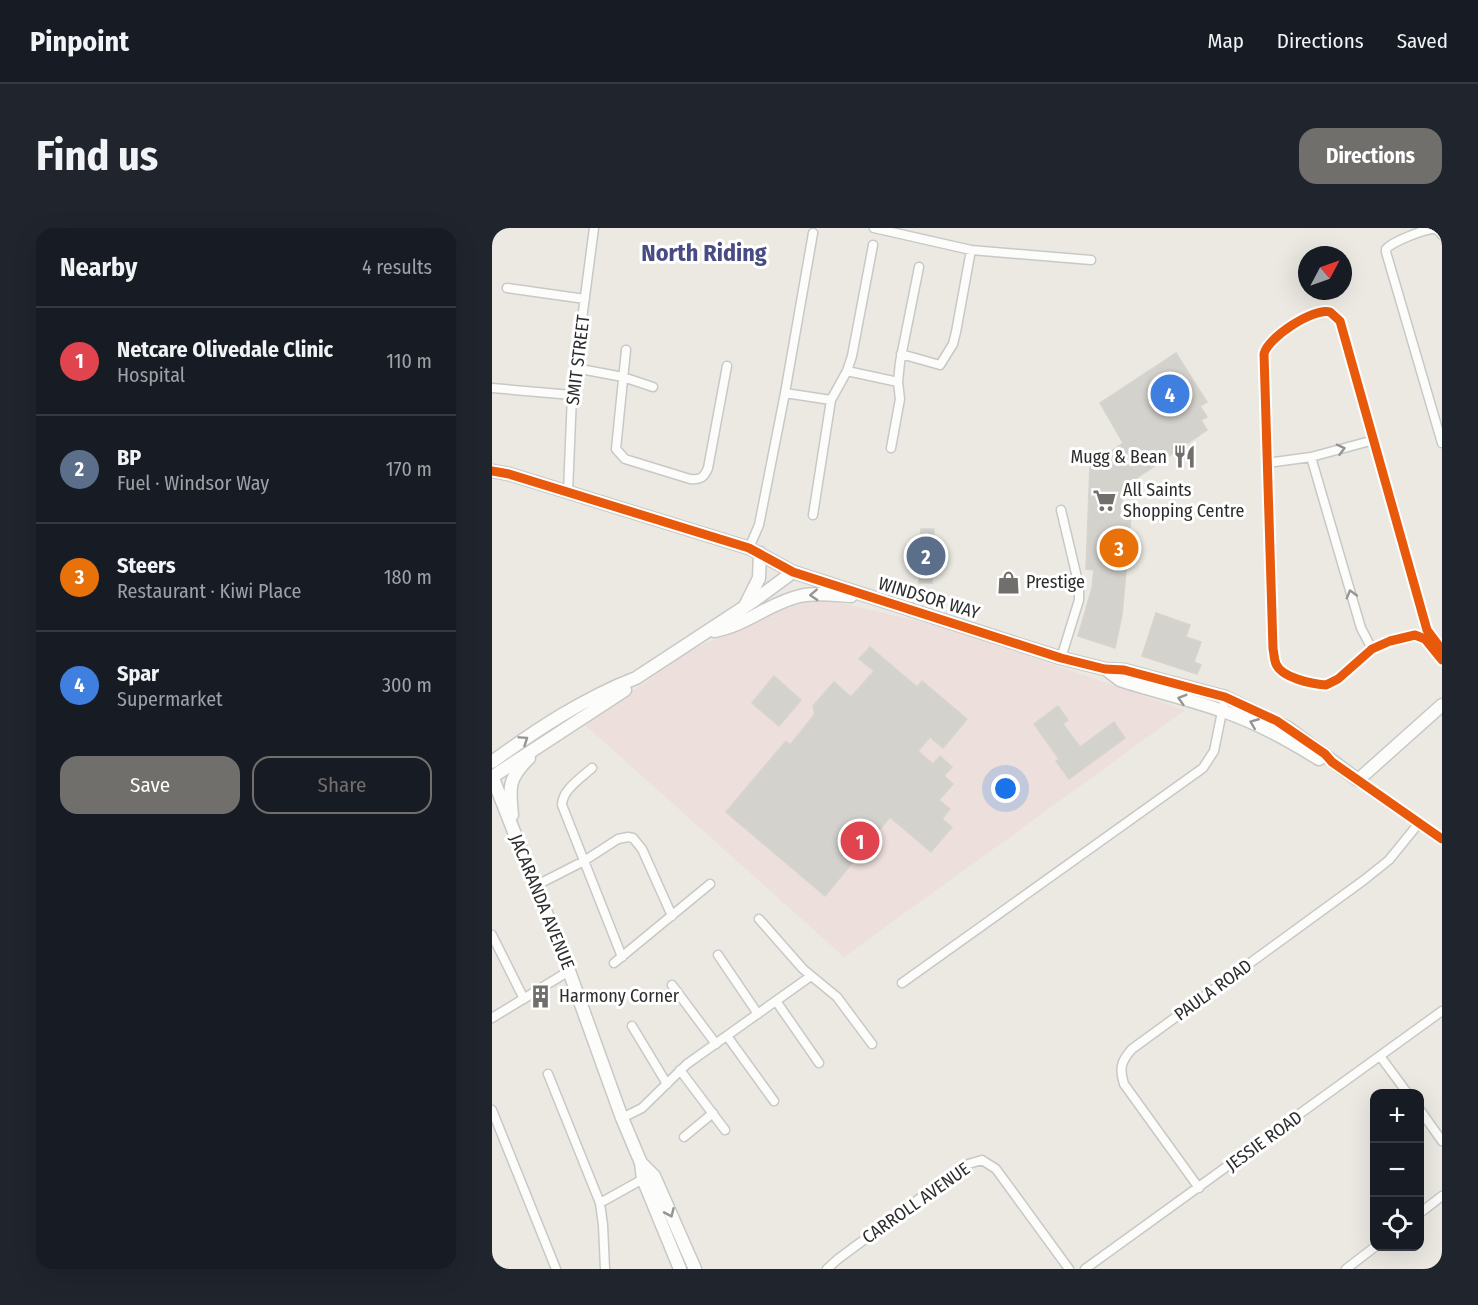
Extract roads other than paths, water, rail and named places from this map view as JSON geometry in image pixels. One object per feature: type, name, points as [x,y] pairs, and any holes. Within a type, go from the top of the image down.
[{"type":"street","name":"SMIT STREET","points":[[568,492],[572,395],[594,228]]},
{"type":"street","points":[[874,228],[971,250],[1091,260]]},
{"type":"street","points":[[1442,235],[1437,229],[1430,229],[1393,242],[1386,249],[1442,443]]},
{"type":"street","points":[[744,608],[759,578],[755,551],[759,525],[786,393],[813,233]]},
{"type":"street","points":[[813,515],[831,400],[847,371],[852,356],[873,244]]},
{"type":"street","points":[[902,354],[940,365],[953,344],[971,250]]},
{"type":"street","points":[[891,447],[900,399],[898,382],[902,354],[919,267]]},
{"type":"street","points":[[507,288],[585,299]]},
{"type":"street","points":[[1442,650],[1430,641],[1416,635],[1390,641],[1372,649],[1338,679],[1326,685],[1293,677],[1279,669],[1275,663],[1263,361],[1265,347],[1276,336],[1318,311],[1330,312],[1340,321],[1430,641],[1442,660]]},
{"type":"street","points":[[626,350],[615,441],[618,453],[625,459],[690,479],[700,479],[708,468],[727,366]]},
{"type":"street","points":[[576,368],[623,377],[653,387]]},
{"type":"street","points":[[847,371],[898,382]]},
{"type":"street","points":[[492,388],[572,395]]},
{"type":"street","points":[[786,393],[831,400]]},
{"type":"street","points":[[1267,463],[1311,457],[1374,440]]},
{"type":"street","points":[[1311,457],[1361,628],[1372,649]]},
{"type":"street","name":"WINDSOR WAY","points":[[492,465],[509,474]]},
{"type":"street","name":"WINDSOR WAY","points":[[492,471],[509,474],[755,551],[793,572],[1061,658],[1105,669],[1124,670],[1225,698],[1277,721],[1325,754],[1332,762]]},
{"type":"street","points":[[1061,510],[1079,586],[1079,600],[1061,658]]},
{"type":"street","points":[[492,762],[559,717],[636,678],[744,608],[793,572]]},
{"type":"street","points":[[706,632],[731,627],[799,596],[813,594],[873,598]]},
{"type":"street","points":[[1416,635],[1424,617]]},
{"type":"street","name":"WINDSOR WAY","points":[[1105,669],[1120,680],[1223,711],[1272,731],[1323,761],[1332,762]]},
{"type":"street","points":[[492,776],[625,690],[636,678]]},
{"type":"street","points":[[902,983],[1203,768],[1214,751],[1225,698]]},
{"type":"street","points":[[1358,780],[1442,705]]},
{"type":"street","points":[[514,831],[511,781],[521,765],[550,739]]},
{"type":"street","points":[[1332,762],[1442,839]]},
{"type":"street","points":[[592,768],[567,791],[562,800],[563,811],[622,957]]},
{"type":"street","name":"JACARANDA AVENUE","points":[[492,776],[641,1163],[643,1179],[680,1269]]},
{"type":"street","points":[[492,799],[506,811]]},
{"type":"street","name":"PAULA ROAD","points":[[1199,1188],[1124,1084],[1121,1066],[1125,1057],[1132,1049],[1372,874],[1398,850],[1419,823]]},
{"type":"street","points":[[535,886],[584,861],[618,839],[633,838],[642,849],[672,916]]},
{"type":"street","points":[[614,963],[710,884]]},
{"type":"street","points":[[759,919],[811,976],[827,987],[837,998],[872,1044]]},
{"type":"street","points":[[492,935],[524,999]]},
{"type":"street","points":[[718,955],[758,1014]]},
{"type":"street","points":[[492,1018],[569,971]]},
{"type":"street","points":[[622,1118],[642,1108],[680,1070],[811,976]]},
{"type":"street","points":[[672,985],[716,1044]]},
{"type":"street","points":[[776,1001],[819,1063]]},
{"type":"street","name":"JESSIE ROAD","points":[[1085,1269],[1442,1011]]},
{"type":"street","points":[[632,1026],[667,1084]]},
{"type":"street","points":[[727,1036],[774,1101]]},
{"type":"street","points":[[1380,1056],[1403,1089]]},
{"type":"street","points":[[680,1070],[725,1130]]},
{"type":"street","points":[[548,1074],[600,1203],[604,1269]]},
{"type":"street","points":[[492,1110],[496,1131],[556,1269]]},
{"type":"street","points":[[684,1137],[712,1113]]},
{"type":"street","points":[[1424,1117],[1442,1141]]},
{"type":"street","name":"CARROLL AVENUE","points":[[827,1269],[965,1165],[982,1161],[996,1169],[1069,1269]]},
{"type":"street","name":"JACARANDA AVENUE","points":[[641,1163],[654,1176],[695,1269]]},
{"type":"street","points":[[600,1203],[643,1179]]},
{"type":"street","points":[[1424,1210],[1442,1196]]},
{"type":"street","points":[[1346,1269],[1370,1251]]},
{"type":"place","name":"Spar","points":[[1170,394]]},
{"type":"place","name":"Mugg & Bean","points":[[1185,457]]},
{"type":"place","name":"All Saints Shopping Centre","points":[[1105,500]]},
{"type":"place","name":"Steers","points":[[1119,548]]},
{"type":"place","name":"BP","points":[[926,556]]},
{"type":"place","name":"Prestige","points":[[1008,582]]},
{"type":"place","name":"Netcare Olivedale Clinic","points":[[860,841]]},
{"type":"place","name":"Harmony Corner","points":[[541,996]]},
{"type":"district","name":"North Riding","points":[[704,253]]}]
